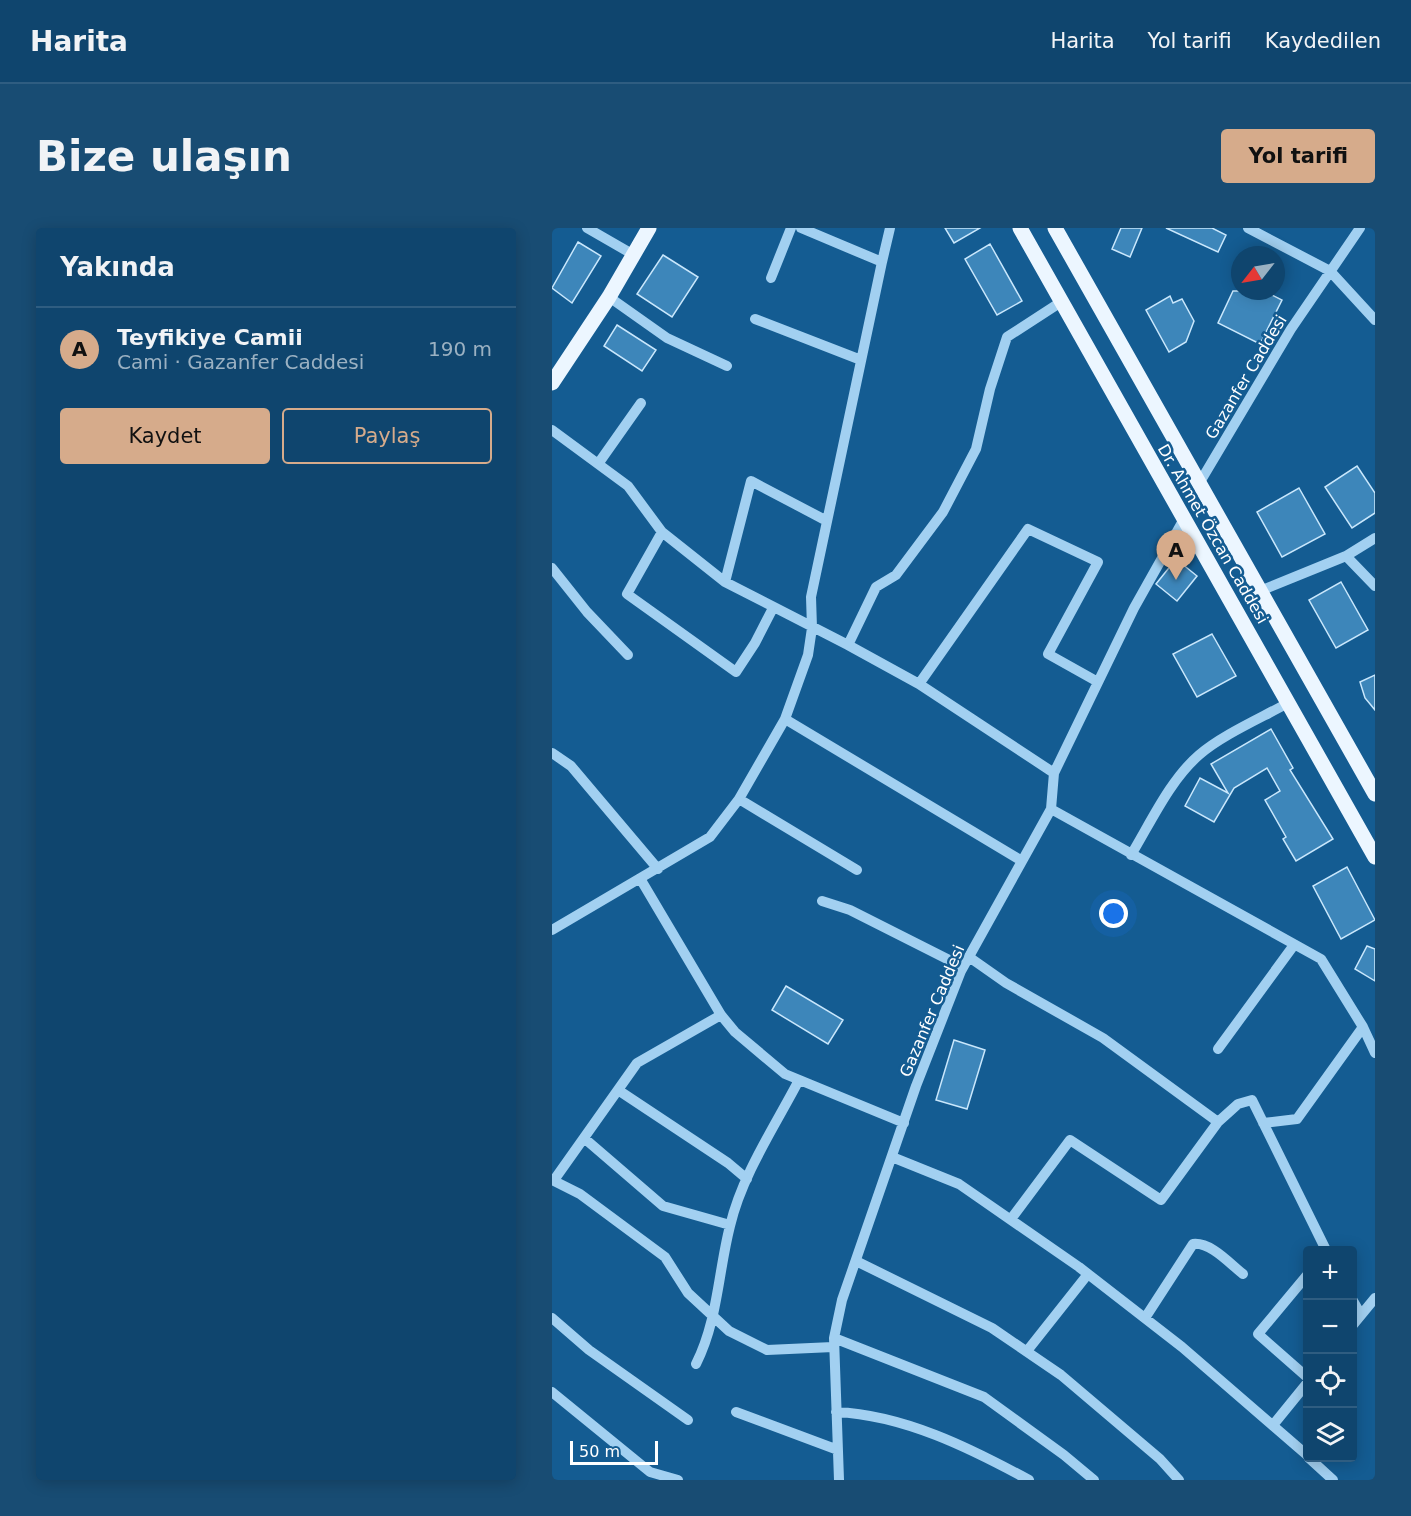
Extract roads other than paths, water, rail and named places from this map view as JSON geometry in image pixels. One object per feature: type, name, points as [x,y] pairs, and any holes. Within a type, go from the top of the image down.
[{"type":"main road","points":[[636,252],[637,228]]},
{"type":"main road","points":[[552,383],[609,297],[649,228]]},
{"type":"main road","points":[[636,252],[658,228]]},
{"type":"main road","name":"Dr. Ahmet Özcan Caddesi","points":[[1020,228],[1375,856]]},
{"type":"main road","name":"Dr. Ahmet Özcan Caddesi","points":[[1055,228],[1375,794]]},
{"type":"street","points":[[587,228],[636,252]]},
{"type":"street","points":[[771,278],[791,228]]},
{"type":"street","points":[[801,228],[882,262]]},
{"type":"street","points":[[552,930],[641,880],[710,837],[739,799],[785,719],[808,655],[812,628],[811,597],[890,228]]},
{"type":"street","points":[[1248,228],[1330,271],[1375,320]]},
{"type":"street","name":"Gazanfer Caddesi","points":[[1200,482],[1291,329],[1360,228]]},
{"type":"street","points":[[609,297],[667,339],[727,366]]},
{"type":"street","points":[[848,645],[876,587],[896,575],[943,512],[971,459],[976,449],[990,389],[1007,337],[1061,302]]},
{"type":"street","points":[[755,319],[861,360]]},
{"type":"street","points":[[598,464],[641,403]]},
{"type":"street","points":[[552,430],[628,486],[662,532],[725,582],[919,684],[1054,772]]},
{"type":"street","points":[[725,582],[751,481],[827,521]]},
{"type":"street","name":"Gazanfer Caddesi","points":[[839,1480],[834,1342],[842,1300],[904,1123],[963,968],[1051,809],[1054,772],[1134,608],[1184,519]]},
{"type":"street","points":[[919,684],[1028,529],[1098,562],[1048,654],[1098,682]]},
{"type":"street","points":[[662,532],[627,594],[736,672],[756,643],[773,608]]},
{"type":"street","points":[[1260,591],[1346,556],[1375,538]]},
{"type":"street","points":[[1346,556],[1375,586]]},
{"type":"street","points":[[552,568],[587,612],[628,655]]},
{"type":"street","points":[[1131,855],[1187,766],[1201,753],[1288,703]]},
{"type":"street","points":[[785,719],[1022,861]]},
{"type":"street","points":[[552,753],[571,766],[658,869]]},
{"type":"street","points":[[739,799],[857,870]]},
{"type":"street","points":[[1051,809],[1321,959],[1363,1028],[1375,1053]]},
{"type":"street","points":[[641,880],[720,1015],[735,1032],[784,1074],[904,1123]]},
{"type":"street","points":[[822,901],[850,910],[963,968]]},
{"type":"street","points":[[1218,1049],[1294,945]]},
{"type":"street","points":[[969,957],[1006,982],[1103,1038],[1218,1122]]},
{"type":"street","points":[[720,1015],[637,1063],[553,1180],[580,1194],[665,1257],[688,1293],[729,1331],[767,1350],[834,1342],[984,1397],[1064,1455],[1094,1480]]},
{"type":"street","points":[[1263,1123],[1297,1119],[1363,1028]]},
{"type":"street","points":[[696,1364],[714,1318],[730,1225],[747,1179],[799,1080]]},
{"type":"street","points":[[618,1090],[728,1162],[747,1179]]},
{"type":"street","points":[[1011,1219],[1070,1140],[1161,1200],[1218,1122],[1238,1104],[1252,1100],[1324,1246]]},
{"type":"street","points":[[584,1138],[663,1206],[730,1225]]},
{"type":"street","points":[[892,1157],[959,1184],[1088,1274],[1145,1318],[1303,1452]]},
{"type":"street","points":[[1145,1318],[1193,1244],[1199,1243],[1211,1248],[1243,1274]]},
{"type":"street","points":[[856,1261],[992,1328],[1027,1351],[1061,1375],[1160,1459],[1179,1480]]},
{"type":"street","points":[[1027,1351],[1088,1274]]},
{"type":"street","points":[[1303,1280],[1258,1334],[1303,1375]]},
{"type":"street","points":[[1357,1320],[1375,1298]]},
{"type":"street","points":[[1354,1300],[1361,1315]]},
{"type":"street","points":[[552,1318],[589,1350],[688,1420]]},
{"type":"street","points":[[1273,1425],[1303,1386]]},
{"type":"street","points":[[552,1392],[647,1476],[678,1480]]},
{"type":"street","points":[[736,1412],[838,1450]]},
{"type":"street","points":[[836,1412],[862,1413],[909,1426],[985,1456],[1029,1480]]},
{"type":"street","points":[[1313,1462],[1333,1480]]},
{"type":"place","name":"Teyfikiye Camii","points":[[1176,580]]}]
